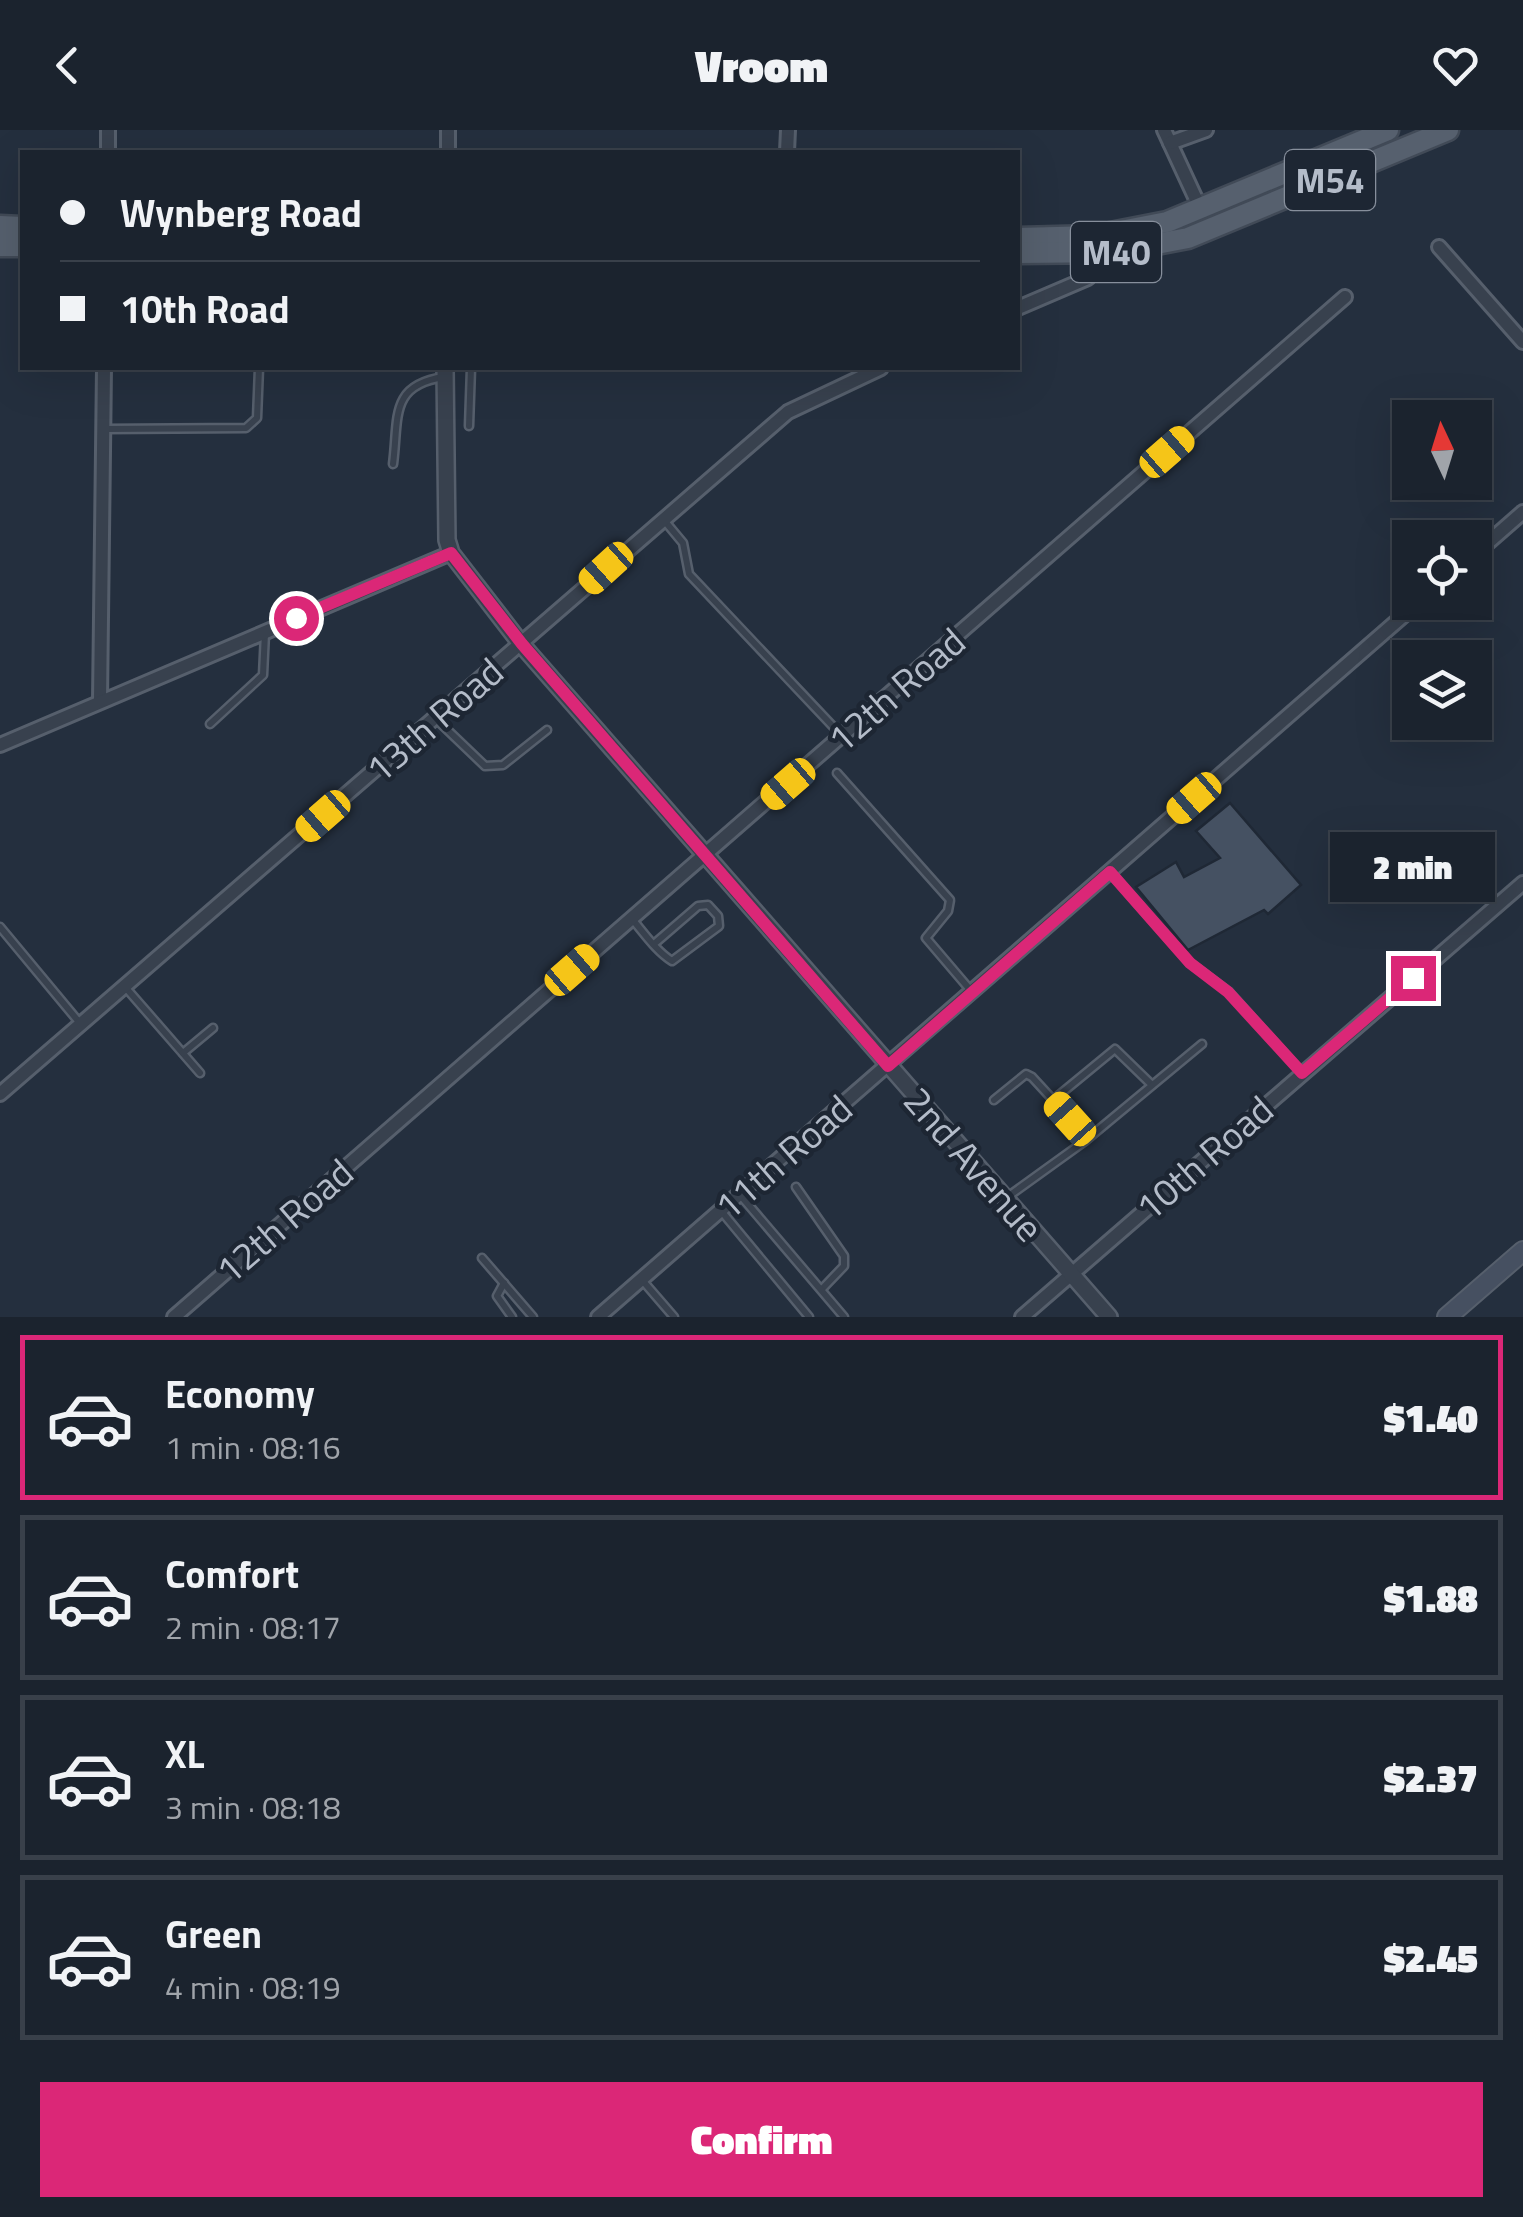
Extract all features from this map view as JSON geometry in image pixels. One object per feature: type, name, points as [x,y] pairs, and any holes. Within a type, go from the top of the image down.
[{"type":"main road","name":"M54","points":[[1200,210],[1388,130]]},
{"type":"main road","name":"M54","points":[[1212,230],[1448,130]]},
{"type":"main road","name":"M40","points":[[1020,238],[1132,231],[1200,210]]},
{"type":"main road","name":"M40","points":[[1020,253],[1141,249],[1212,230]]},
{"type":"main road","points":[[1447,1317],[1523,1251]]},
{"type":"street","points":[[1200,210],[1167,136],[1206,130]]},
{"type":"street","points":[[1440,247],[1523,342]]},
{"type":"street","points":[[1020,307],[1088,278]]},
{"type":"street","name":"12th Road","points":[[174,1317],[1344,297]]},
{"type":"street","points":[[100,702],[104,370]]},
{"type":"street","name":"13th Road","points":[[0,1094],[788,412],[877,370]]},
{"type":"street","points":[[0,745],[451,553],[444,522],[445,372]]},
{"type":"street","points":[[1492,539],[1523,512]]},
{"type":"street","name":"2nd Avenue","points":[[451,553],[522,644],[1109,1317]]},
{"type":"street","name":"11th Road","points":[[598,1317],[1398,620]]},
{"type":"street","name":"10th Road","points":[[1022,1317],[1523,883]]},
{"type":"lane","points":[[103,429],[246,428],[257,418],[258,370]]},
{"type":"lane","points":[[469,426],[471,370]]},
{"type":"lane","points":[[393,464],[402,395],[415,383],[445,372]]},
{"type":"lane","points":[[663,518],[683,543],[689,574],[842,736]]},
{"type":"lane","points":[[210,724],[263,675],[265,632]]},
{"type":"lane","points":[[436,719],[485,766],[503,765],[547,730]]},
{"type":"lane","points":[[837,772],[950,900],[948,911],[926,938],[972,993]]},
{"type":"lane","points":[[1110,872],[1190,963],[1228,992],[1302,1073]]},
{"type":"lane","points":[[632,919],[667,959],[679,959],[720,921],[703,904],[654,944]]},
{"type":"lane","points":[[0,928],[81,1024]]},
{"type":"lane","points":[[125,987],[200,1072]]},
{"type":"lane","points":[[183,1053],[213,1028]]},
{"type":"lane","points":[[1004,1199],[1088,1138],[1202,1044]]},
{"type":"lane","points":[[1053,1100],[1115,1049],[1152,1085]]},
{"type":"lane","points":[[994,1100],[1026,1074],[1088,1138]]},
{"type":"lane","points":[[796,1187],[844,1256],[844,1266],[822,1289]]},
{"type":"lane","points":[[740,1195],[844,1317]]},
{"type":"lane","points":[[721,1211],[810,1317]]},
{"type":"lane","points":[[482,1258],[533,1317]]},
{"type":"lane","points":[[641,1280],[674,1317]]},
{"type":"lane","points":[[504,1283],[497,1296],[512,1317]]},
{"type":"building","points":[[1230,803],[1301,885],[1268,914],[1264,910],[1188,950],[1136,887],[1176,862],[1184,877],[1220,858],[1196,831]]},
{"type":"route","points":[[296,618],[451,553],[522,644],[888,1066],[1110,872],[1190,963],[1228,992],[1302,1073],[1413,978]]}]
